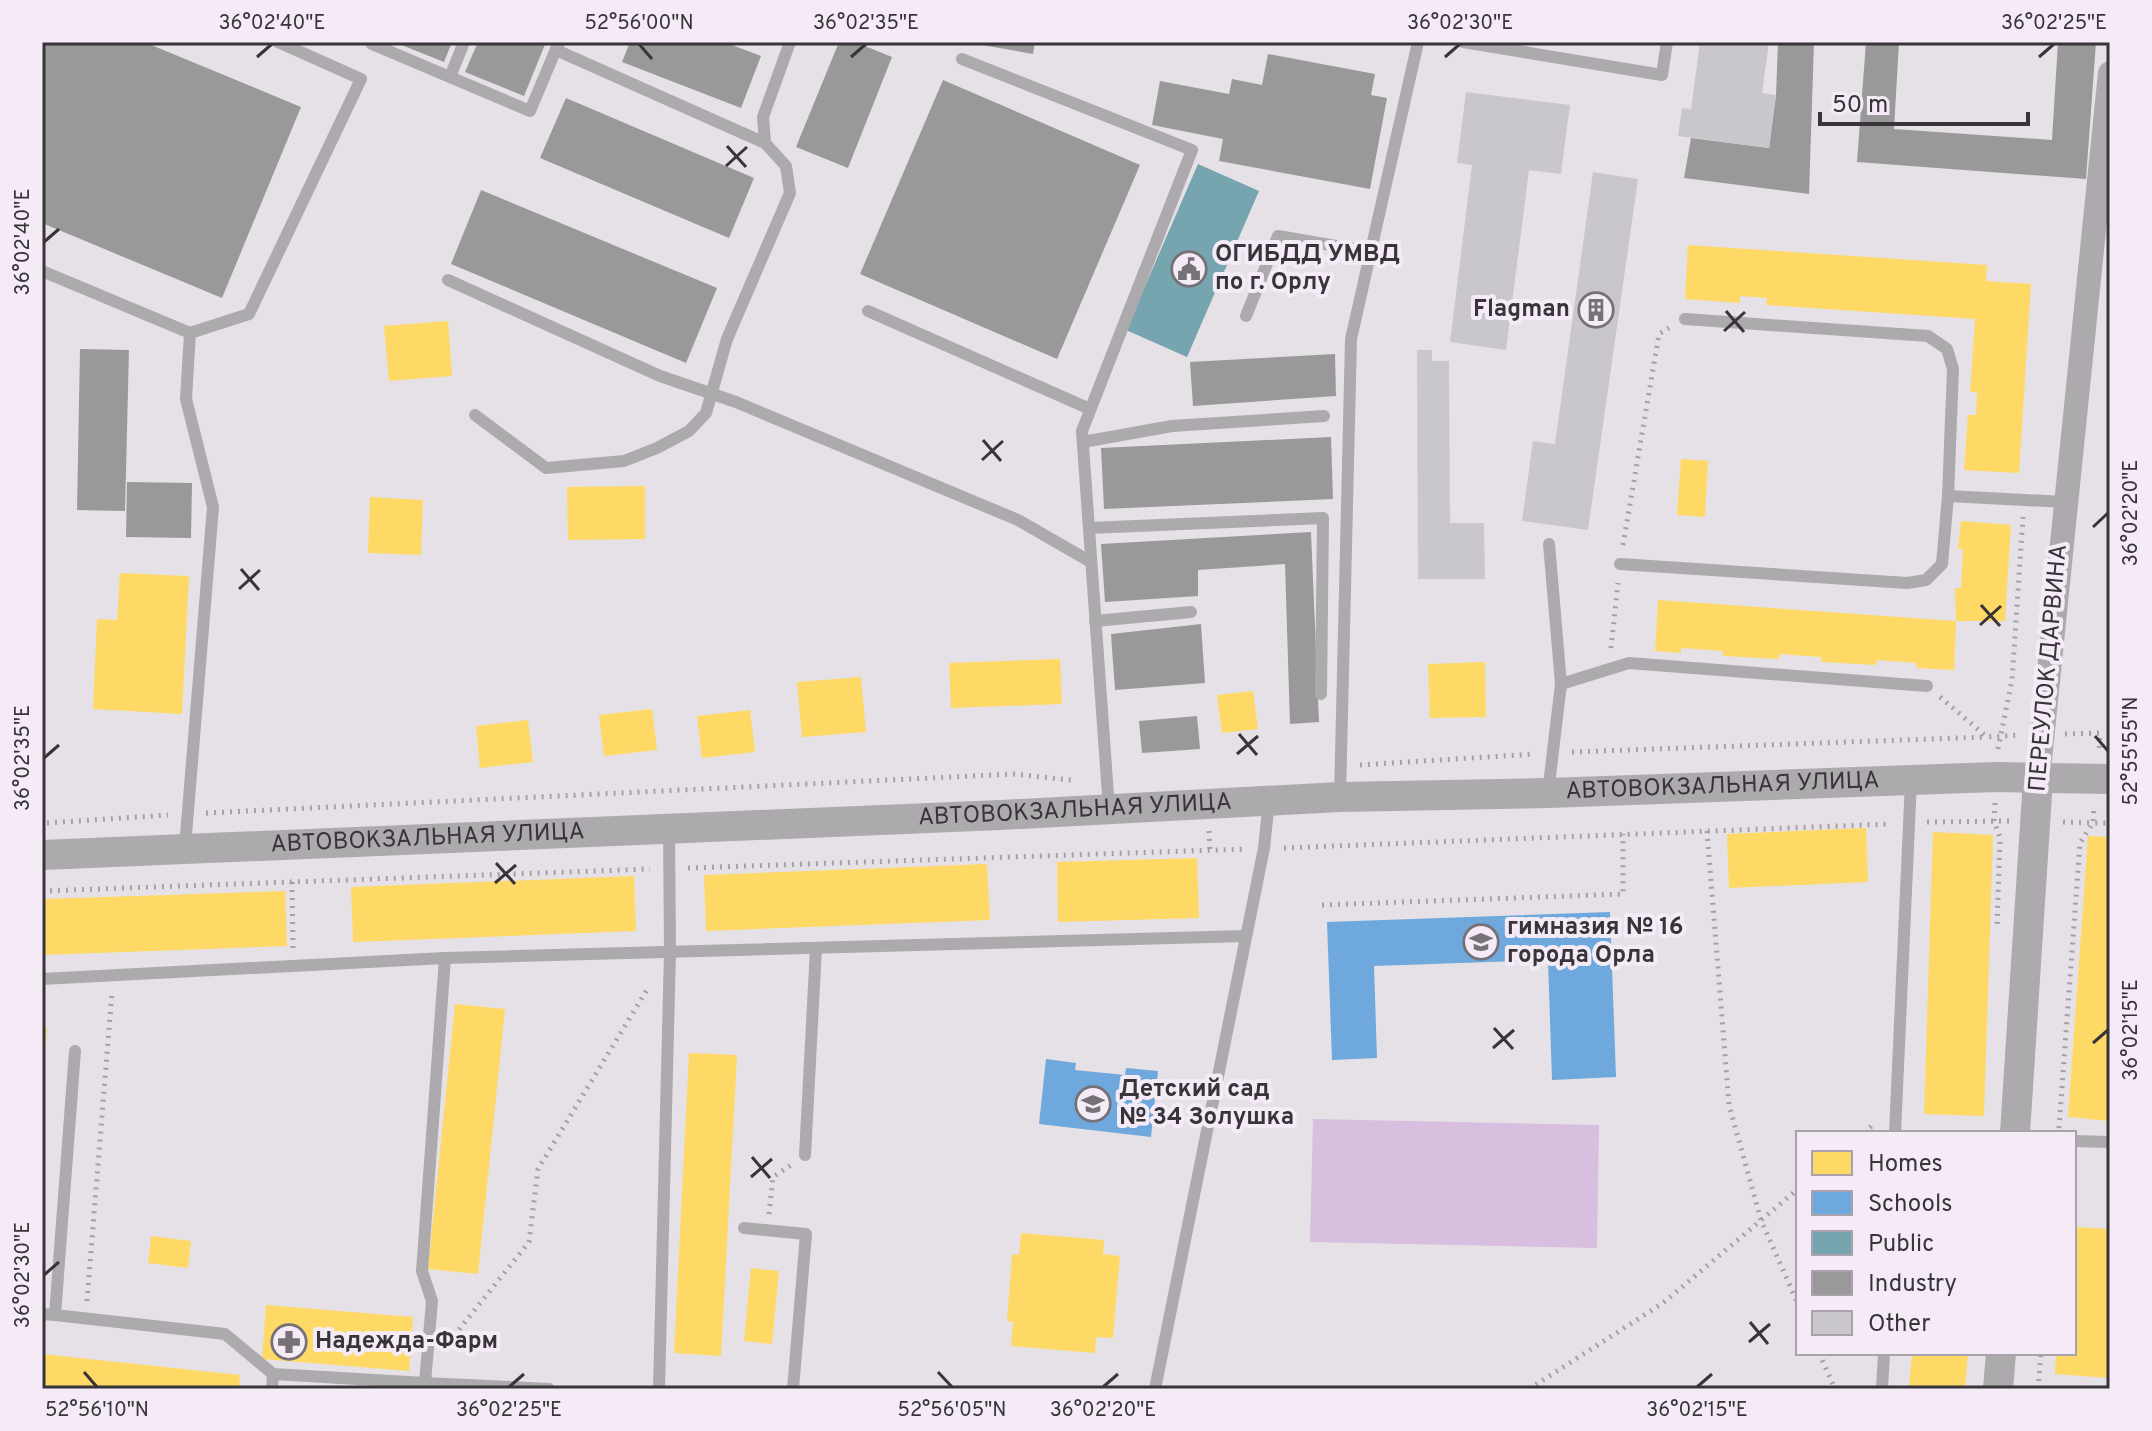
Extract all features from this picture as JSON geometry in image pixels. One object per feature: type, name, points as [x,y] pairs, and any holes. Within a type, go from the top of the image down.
[{"type":"street","name":"ПЕРЕУЛОК ДАРВИНА","points":[[2015,1131],[2042,734],[2110,73]]},
{"type":"street","name":"АВТОВОКЗАЛЬНАЯ УЛИЦА","points":[[42,855],[669,827],[1108,797],[1269,801],[1996,777],[2103,779]]},
{"type":"street","points":[[1998,1389],[2001,1355]]},
{"type":"lane","points":[[42,271],[190,333],[249,314],[361,79],[278,42]]},
{"type":"lane","points":[[314,58],[317,42]]},
{"type":"lane","points":[[373,42],[530,111],[558,46],[765,143],[786,166],[790,193],[727,339],[706,413],[689,431],[624,461],[546,468],[475,415]]},
{"type":"lane","points":[[450,77],[464,42]]},
{"type":"lane","points":[[765,143],[763,117],[790,42]]},
{"type":"lane","points":[[1340,797],[1351,339],[1418,42]]},
{"type":"lane","points":[[1463,42],[1662,75],[1667,42]]},
{"type":"lane","points":[[962,59],[1192,150],[1082,431],[1108,797]]},
{"type":"lane","points":[[1246,316],[1278,236],[1371,252]]},
{"type":"lane","points":[[448,280],[660,376],[713,394],[1018,520],[1091,562]]},
{"type":"lane","points":[[868,311],[1090,409]]},
{"type":"lane","points":[[1620,564],[1907,583],[1926,580],[1942,564],[1953,369],[1947,349],[1928,336],[1685,319]]},
{"type":"lane","points":[[185,847],[213,507],[186,399],[190,333]]},
{"type":"lane","points":[[1083,442],[1172,426],[1324,416]]},
{"type":"lane","points":[[1948,496],[2065,502]]},
{"type":"lane","points":[[1089,528],[1323,518],[1321,694]]},
{"type":"lane","points":[[1548,793],[1561,684],[1549,544]]},
{"type":"lane","points":[[1095,621],[1191,612]]},
{"type":"lane","points":[[1561,684],[1629,663],[1927,686]]},
{"type":"lane","points":[[1895,1131],[1912,780]]},
{"type":"lane","points":[[1155,1389],[1264,848],[1269,801]]},
{"type":"lane","points":[[659,1389],[670,952],[669,827]]},
{"type":"lane","points":[[42,979],[445,958],[1246,936]]},
{"type":"lane","points":[[805,1155],[816,948]]},
{"type":"lane","points":[[426,1377],[432,1301],[422,1271],[445,958]]},
{"type":"lane","points":[[75,1051],[49,1315],[225,1334],[273,1374],[426,1377],[549,1389]]},
{"type":"lane","points":[[2076,1141],[2110,1142]]},
{"type":"lane","points":[[744,1228],[806,1234],[793,1389]]},
{"type":"lane","points":[[1882,1389],[1884,1355]]},
{"type":"lane","points":[[272,1389],[273,1374]]},
{"type":"path","points":[[1609,669],[1620,564],[1659,334],[1685,319]]},
{"type":"path","points":[[1999,736],[2012,680],[2024,500]]},
{"type":"path","points":[[1927,686],[1987,737]]},
{"type":"path","points":[[1340,767],[1552,753],[2100,733],[2103,779],[2093,823],[2080,843],[2059,1131]]},
{"type":"path","points":[[42,823],[188,813],[1013,774],[1108,797]]},
{"type":"path","points":[[42,891],[1910,823],[2110,823]]},
{"type":"path","points":[[1707,831],[1729,1105],[1761,1220],[1796,1299]]},
{"type":"path","points":[[1322,905],[1623,894],[1623,834]]},
{"type":"path","points":[[292,882],[293,967]]},
{"type":"path","points":[[426,1377],[529,1242],[538,1169],[670,952]]},
{"type":"path","points":[[86,1318],[113,977]]},
{"type":"path","points":[[767,1230],[773,1177],[805,1155]]},
{"type":"path","points":[[1529,1389],[1663,1303],[1796,1191]]},
{"type":"path","points":[[1820,1355],[1835,1389]]},
{"type":"path","points":[[2038,1389],[2041,1355]]},
{"type":"shaded area","points":[[1313,1119],[1599,1125],[1597,1248],[1310,1242]]},
{"type":"building: Homes","points":[[1688,245],[1987,265],[1986,281],[2031,284],[2019,473],[1964,470],[1968,415],[1976,415],[1977,392],[1970,392],[1975,319],[1766,305],[1767,298],[1740,296],[1740,303],[1685,299]]},
{"type":"building: Homes","points":[[448,321],[452,376],[389,381],[384,326]]},
{"type":"building: Homes","points":[[1681,459],[1708,461],[1705,517],[1677,515]]},
{"type":"building: Homes","points":[[645,486],[645,539],[568,540],[567,487]]},
{"type":"building: Homes","points":[[370,497],[423,500],[421,555],[368,553]]},
{"type":"building: Homes","points":[[1961,521],[2011,525],[2005,621],[1956,621],[1955,588],[1961,588],[1963,549],[1958,549]]},
{"type":"building: Homes","points":[[120,573],[189,576],[182,714],[93,709],[97,619],[117,620]]},
{"type":"building: Homes","points":[[1658,600],[1956,621],[1954,670],[1917,668],[1916,663],[1877,660],[1876,665],[1821,662],[1821,657],[1779,654],[1779,659],[1723,656],[1723,651],[1681,648],[1681,653],[1655,651]]},
{"type":"building: Homes","points":[[1060,659],[1062,704],[951,708],[949,663]]},
{"type":"building: Homes","points":[[1485,662],[1486,717],[1430,718],[1428,664]]},
{"type":"building: Homes","points":[[861,677],[866,732],[802,737],[797,682]]},
{"type":"building: Homes","points":[[1253,691],[1258,729],[1222,733],[1217,695]]},
{"type":"building: Homes","points":[[652,709],[657,750],[604,756],[599,715]]},
{"type":"building: Homes","points":[[750,710],[755,752],[702,758],[697,716]]},
{"type":"building: Homes","points":[[528,720],[533,762],[480,768],[476,726]]},
{"type":"building: Homes","points":[[1866,828],[1868,882],[1729,888],[1727,834]]},
{"type":"building: Homes","points":[[1933,832],[1993,835],[1984,1116],[1924,1114]]},
{"type":"building: Homes","points":[[2088,836],[2110,837],[2110,1121],[2068,1117]]},
{"type":"building: Homes","points":[[1197,858],[1199,918],[1058,922],[1057,862]]},
{"type":"building: Homes","points":[[987,864],[990,920],[706,931],[704,875]]},
{"type":"building: Homes","points":[[634,876],[636,931],[353,942],[351,887]]},
{"type":"building: Homes","points":[[285,891],[287,946],[42,955],[42,899]]},
{"type":"building: Homes","points":[[455,1004],[505,1009],[478,1274],[428,1269]]},
{"type":"building: Homes","points":[[42,1028],[47,1028],[44,1058],[42,1058]]},
{"type":"building: Homes","points":[[689,1053],[737,1055],[721,1356],[674,1353]]},
{"type":"building: Homes","points":[[2076,1227],[2110,1229],[2110,1378],[2055,1374],[2056,1355],[2076,1355]]},
{"type":"building: Homes","points":[[1021,1233],[1104,1240],[1103,1254],[1120,1256],[1113,1338],[1096,1337],[1095,1353],[1011,1346],[1013,1322],[1007,1321],[1012,1254],[1019,1255]]},
{"type":"building: Homes","points":[[151,1236],[191,1241],[188,1268],[148,1263]]},
{"type":"building: Homes","points":[[751,1268],[779,1271],[772,1344],[744,1341]]},
{"type":"building: Homes","points":[[266,1305],[413,1317],[409,1371],[262,1359]]},
{"type":"building: Homes","points":[[42,1354],[240,1375],[239,1389],[42,1389]]},
{"type":"building: Homes","points":[[1912,1355],[1968,1355],[1965,1389],[1909,1389]]},
{"type":"building: Schools","points":[[1610,912],[1616,1077],[1552,1080],[1548,960],[1374,966],[1377,1058],[1332,1060],[1327,922]]},
{"type":"building: Schools","points":[[1046,1059],[1076,1063],[1075,1070],[1125,1075],[1126,1068],[1158,1071],[1151,1137],[1039,1124]]},
{"type":"building: Public","points":[[1198,164],[1259,191],[1187,357],[1126,330]]},
{"type":"building: Industry","points":[[42,42],[144,42],[301,107],[222,298],[42,223]]},
{"type":"building: Industry","points":[[394,42],[452,42],[444,62]]},
{"type":"building: Industry","points":[[478,42],[546,42],[524,96],[465,72]]},
{"type":"building: Industry","points":[[630,42],[724,42],[761,56],[741,108],[622,62]]},
{"type":"building: Industry","points":[[839,42],[855,42],[892,57],[848,168],[796,147]]},
{"type":"building: Industry","points":[[965,42],[1035,42],[1033,54]]},
{"type":"building: Industry","points":[[1778,42],[1814,42],[1809,194],[1684,178],[1691,138],[1769,148],[1776,95]]},
{"type":"building: Industry","points":[[1866,42],[1899,42],[1894,129],[2052,140],[2058,42],[2096,42],[2086,179],[1857,162]]},
{"type":"building: Industry","points":[[1268,54],[1375,74],[1371,95],[1387,98],[1370,189],[1219,161],[1223,139],[1152,125],[1160,81],[1229,94],[1232,79],[1262,85]]},
{"type":"building: Industry","points":[[943,80],[1140,165],[1057,359],[860,274]]},
{"type":"building: Industry","points":[[566,98],[754,178],[729,238],[540,158]]},
{"type":"building: Industry","points":[[481,190],[717,288],[686,363],[451,264]]},
{"type":"building: Industry","points":[[80,349],[129,350],[125,511],[77,510]]},
{"type":"building: Industry","points":[[1335,354],[1336,396],[1193,406],[1190,362]]},
{"type":"building: Industry","points":[[1331,437],[1333,499],[1104,509],[1101,448]]},
{"type":"building: Industry","points":[[127,482],[192,483],[191,538],[126,537]]},
{"type":"building: Industry","points":[[1311,532],[1319,722],[1290,724],[1285,564],[1198,570],[1198,596],[1105,602],[1101,544]]},
{"type":"building: Industry","points":[[1201,624],[1205,683],[1115,690],[1111,634]]},
{"type":"building: Industry","points":[[1197,716],[1200,749],[1142,753],[1139,721]]},
{"type":"building: Other","points":[[1700,42],[1769,42],[1762,93],[1776,95],[1769,148],[1678,136],[1682,108],[1691,109]]},
{"type":"building: Other","points":[[1466,92],[1570,105],[1561,174],[1529,170],[1506,350],[1450,342],[1472,165],[1457,163]]},
{"type":"building: Other","name":"Flagman","points":[[1593,172],[1638,179],[1588,530],[1522,521],[1533,441],[1555,444]]},
{"type":"building: Other","points":[[1417,350],[1432,350],[1432,361],[1449,361],[1450,523],[1484,523],[1485,579],[1418,579]]},
{"type":"place","name":"ОГИБДД УМВД по г. Орлу","points":[[1189,269]]},
{"type":"place","name":"Flagman","points":[[1596,310]]},
{"type":"place","name":"гимназия № 16 города Орла","points":[[1481,942]]},
{"type":"place","name":"Детский сад № 34 Золушка","points":[[1093,1104]]},
{"type":"place","name":"Надежда-Фарм","points":[[289,1342]]}]
